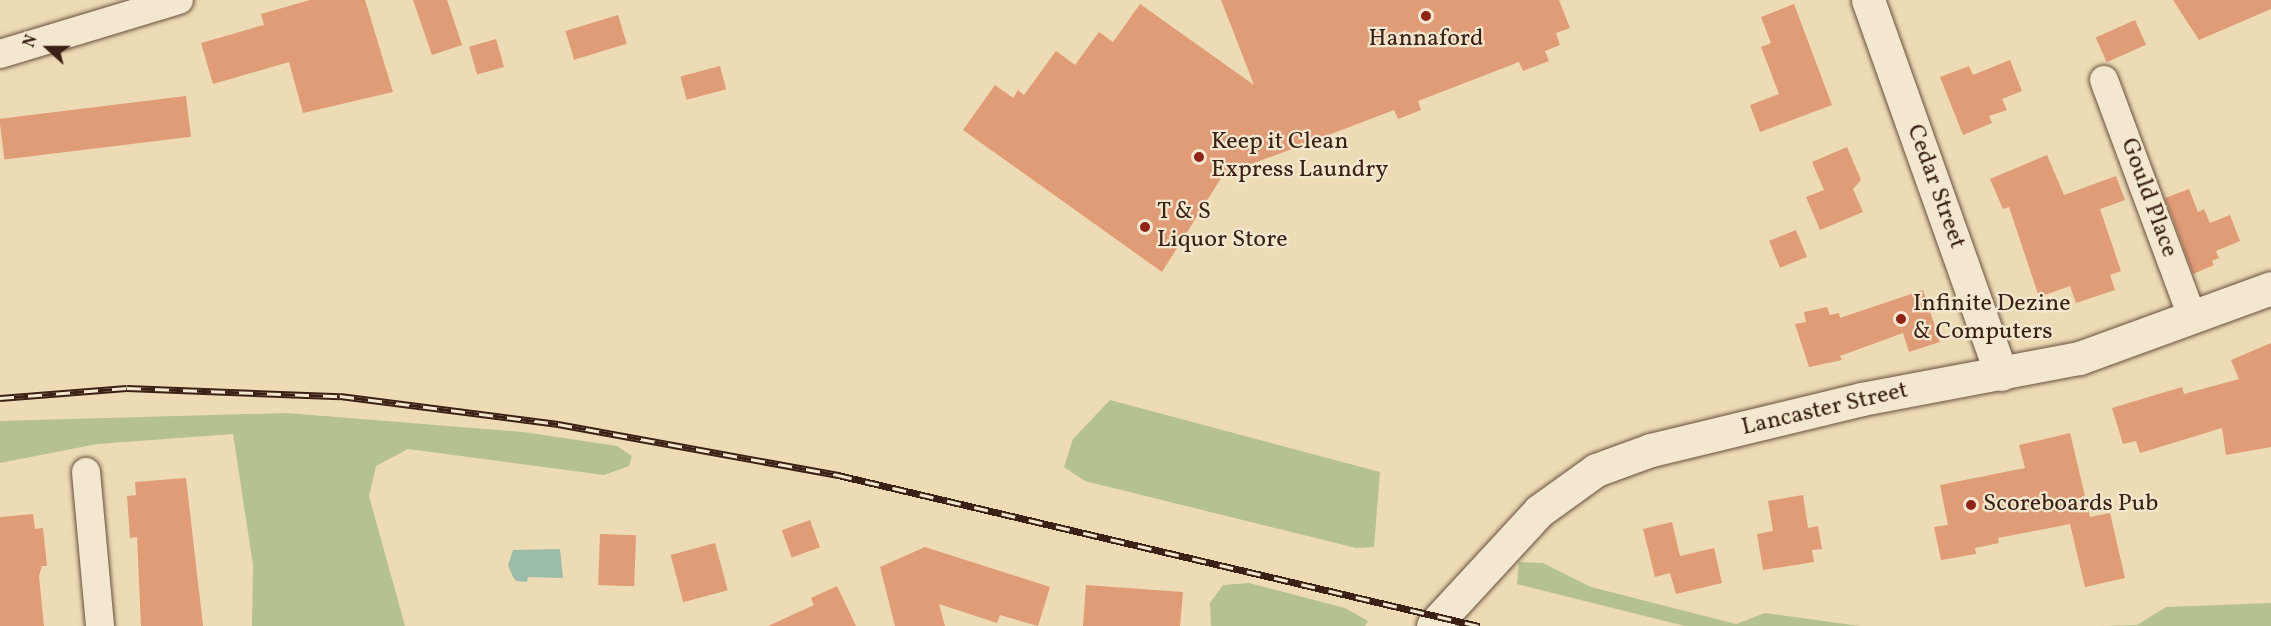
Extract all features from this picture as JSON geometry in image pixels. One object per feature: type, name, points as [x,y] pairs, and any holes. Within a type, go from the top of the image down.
[{"type":"main road","name":"Cedar Street","points":[[1868,0],[2001,374]]},
{"type":"main road","name":"Lancaster Street","points":[[1433,626],[1539,511],[1596,470],[1651,450],[1851,402],[2079,358],[2271,288]]},
{"type":"street","points":[[0,54],[179,0]]},
{"type":"street","name":"Gould Place","points":[[2104,80],[2192,317]]},
{"type":"street","points":[[86,472],[100,626]]},
{"type":"shaded area","points":[[1110,400],[1380,472],[1374,547],[1356,548],[1085,481],[1064,467],[1073,439]]},
{"type":"shaded area","points":[[287,413],[523,432],[617,446],[632,456],[629,466],[604,475],[408,449],[376,466],[369,496],[405,626],[252,626],[253,565],[233,434],[97,444],[0,463],[0,421]]},
{"type":"shaded area","points":[[560,549],[563,578],[528,577],[527,582],[516,581],[513,577],[508,565],[513,550]]},
{"type":"shaded area","points":[[1519,562],[1543,563],[1591,587],[1736,624],[1765,613],[1860,626],[1685,626],[1517,584]]},
{"type":"shaded area","points":[[1249,583],[1345,608],[1368,621],[1365,626],[1211,626],[1210,603],[1223,585]]},
{"type":"shaded area","points":[[2271,603],[2271,626],[2101,626],[2137,625],[2166,607]]},
{"type":"building","points":[[310,0],[365,0],[393,92],[303,113],[289,62],[213,84],[201,43],[264,25],[261,14]]},
{"type":"building","points":[[413,0],[447,0],[462,45],[432,55]]},
{"type":"building","points":[[1221,0],[1559,0],[1570,28],[1556,33],[1560,45],[1545,51],[1549,61],[1523,71],[1519,62],[1418,101],[1421,110],[1398,119],[1394,110],[1223,175],[1162,272],[963,130],[995,85],[1013,98],[1018,90],[1024,95],[1056,51],[1075,65],[1099,32],[1113,42],[1140,4],[1254,85]]},
{"type":"building","points":[[2173,0],[2271,0],[2271,9],[2199,40]]},
{"type":"building","points":[[1794,4],[1832,105],[1760,132],[1750,105],[1779,94],[1761,47],[1771,43],[1761,17]]},
{"type":"building","points":[[618,15],[627,44],[574,60],[565,31]]},
{"type":"building","points":[[2135,20],[2146,45],[2107,62],[2096,37]]},
{"type":"building","points":[[496,39],[504,67],[477,75],[469,47]]},
{"type":"building","points":[[2010,60],[2022,91],[2002,99],[2007,110],[1989,116],[1992,123],[1963,135],[1940,77],[1969,66],[1973,75]]},
{"type":"building","points":[[720,66],[726,89],[687,100],[680,77]]},
{"type":"building","points":[[186,96],[191,137],[4,160],[0,119]]},
{"type":"building","points":[[1847,147],[1861,180],[1853,189],[1863,212],[1820,230],[1806,197],[1824,190],[1812,162]]},
{"type":"building","points":[[2047,155],[2064,195],[2116,176],[2125,200],[2100,209],[2121,271],[2110,275],[2115,290],[2076,303],[2070,286],[2039,297],[2009,207],[2003,209],[1990,179]]},
{"type":"building","points":[[2189,189],[2198,212],[2204,209],[2210,223],[2230,215],[2240,241],[2216,251],[2219,258],[2212,261],[2214,265],[2193,274],[2165,198]]},
{"type":"building","points":[[1796,230],[1807,257],[1780,268],[1769,241]]},
{"type":"building","points":[[1923,290],[1940,342],[1909,352],[1903,333],[1840,356],[1842,360],[1809,367],[1795,324],[1806,322],[1804,312],[1827,307],[1830,315],[1839,313],[1840,318]]},
{"type":"building","points":[[2271,343],[2271,447],[2226,455],[2222,428],[2140,453],[2136,441],[2123,444],[2112,408],[2182,387],[2184,394],[2239,379],[2231,360]]},
{"type":"building","points":[[2070,433],[2090,517],[2110,513],[2125,578],[2085,587],[2070,524],[1998,538],[1999,543],[1975,548],[1976,554],[1941,560],[1934,527],[1948,525],[1940,485],[2025,468],[2019,445]]},
{"type":"building","points":[[186,478],[203,626],[141,626],[137,537],[130,538],[127,496],[136,495],[135,482]]},
{"type":"building","points":[[1803,495],[1808,528],[1818,526],[1822,549],[1812,550],[1814,562],[1763,570],[1757,534],[1773,531],[1768,501]]},
{"type":"building","points":[[33,514],[35,529],[43,528],[47,566],[42,566],[39,576],[44,626],[0,626],[0,517]]},
{"type":"building","points":[[810,520],[820,547],[792,558],[782,530]]},
{"type":"building","points":[[1672,522],[1680,556],[1714,548],[1722,583],[1676,594],[1670,573],[1655,577],[1643,529]]},
{"type":"building","points":[[600,534],[636,535],[634,586],[598,585]]},
{"type":"building","points":[[715,543],[728,590],[683,602],[671,555]]},
{"type":"building","points":[[925,547],[1050,587],[1038,626],[1000,615],[997,623],[939,604],[945,626],[895,626],[880,567]]},
{"type":"building","points":[[1086,585],[1183,592],[1180,626],[1083,626]]},
{"type":"building","points":[[837,586],[856,626],[768,626],[814,605],[811,598]]},
{"type":"railway","points":[[0,398],[127,388],[340,396],[558,424],[838,475],[1479,626]]},
{"type":"place","name":"Hannaford","points":[[1426,16]]},
{"type":"place","name":"Keep it Clean Express Laundry","points":[[1199,157]]},
{"type":"place","name":"T & S Liquor Store","points":[[1145,227]]},
{"type":"place","name":"Infinite Dezine & Computers","points":[[1901,319]]},
{"type":"place","name":"Scoreboards Pub","points":[[1971,505]]}]
